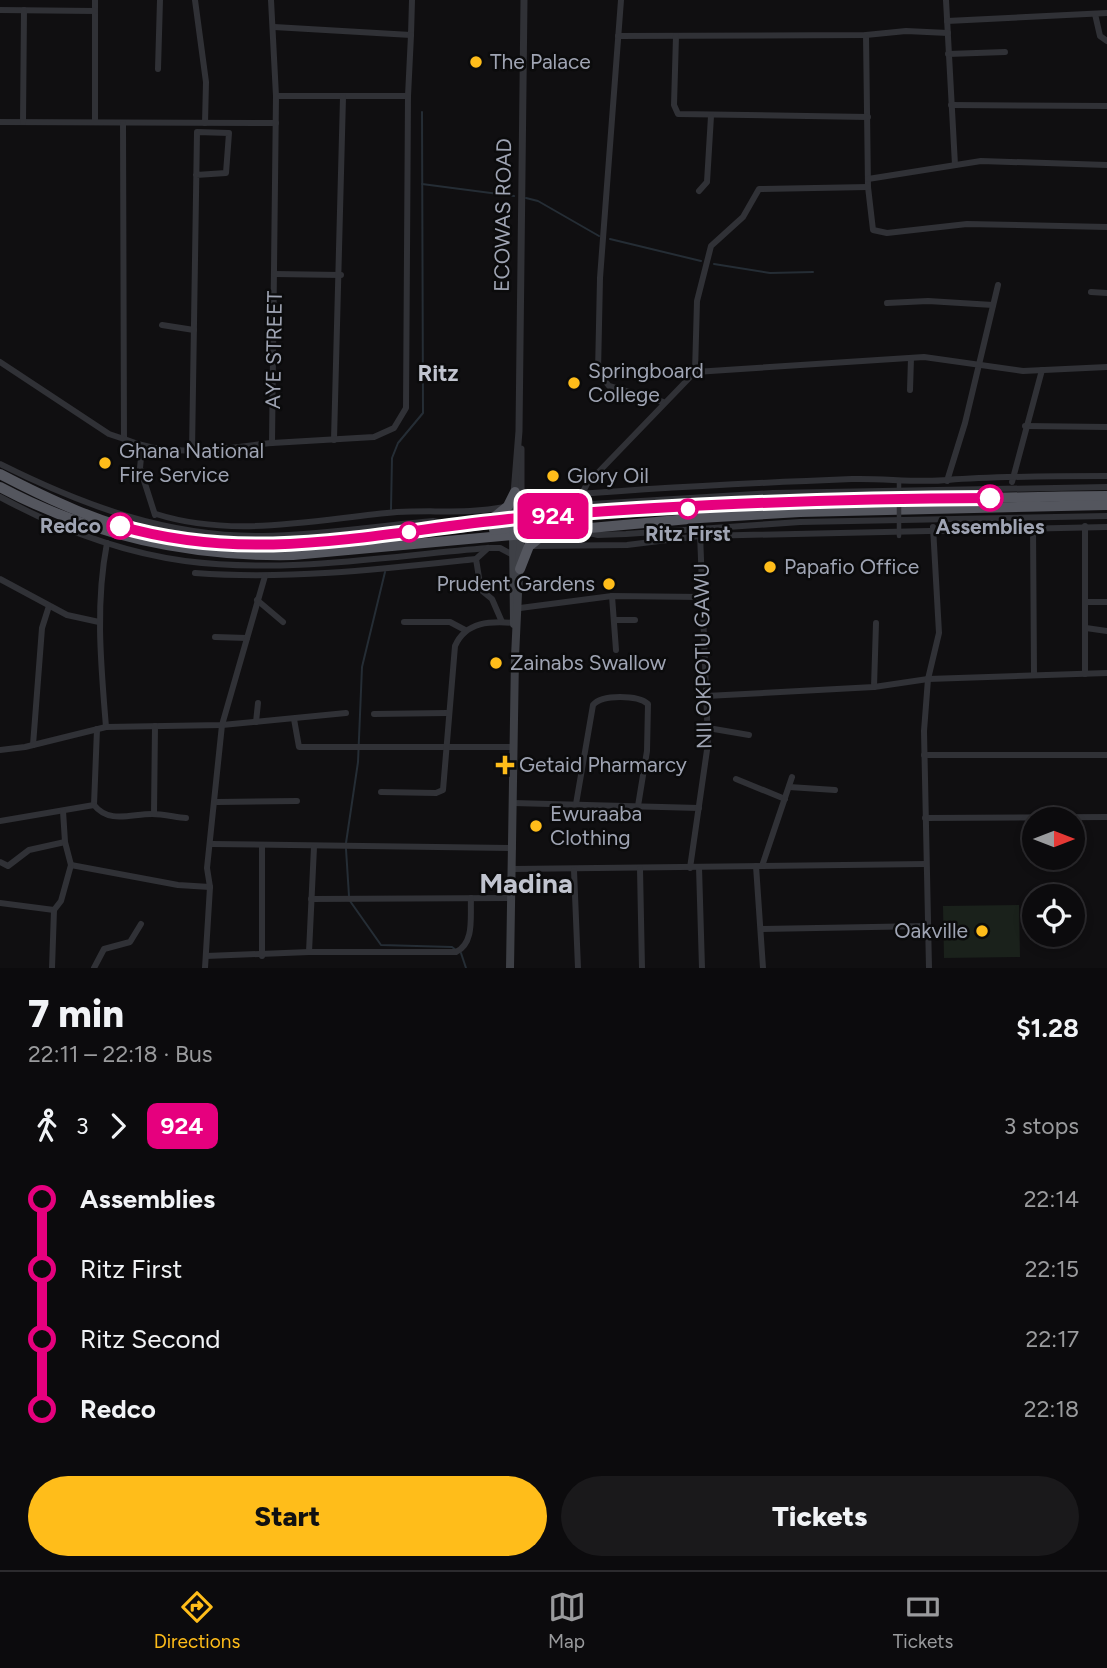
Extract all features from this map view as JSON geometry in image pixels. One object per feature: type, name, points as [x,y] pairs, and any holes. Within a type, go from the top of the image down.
[{"type":"highway","points":[[0,474],[50,494],[94,518],[145,533],[293,546],[486,523],[548,532],[800,517],[1071,512],[1107,505]]},
{"type":"highway","points":[[0,487],[91,532],[189,551],[250,556],[325,557],[468,539],[554,516],[704,502],[1050,492],[1107,496]]},
{"type":"highway","points":[[486,523],[508,506],[519,492]]},
{"type":"highway","points":[[520,569],[529,546],[548,532]]},
{"type":"main road","points":[[510,968],[517,527]]},
{"type":"main road","points":[[517,527],[520,569],[517,626]]},
{"type":"street","points":[[95,0],[95,121]]},
{"type":"street","points":[[158,69],[160,0]]},
{"type":"street","points":[[195,0],[206,82],[205,124]]},
{"type":"street","name":"AYE STREET","points":[[271,0],[276,96],[272,443]]},
{"type":"street","points":[[0,362],[109,434],[142,447],[192,451],[272,443],[374,438],[394,428],[406,408],[408,96],[412,0]]},
{"type":"street","name":"ECOWAS ROAD","points":[[517,527],[524,0]]},
{"type":"street","points":[[621,0],[600,278],[598,372],[603,382],[610,386],[663,402]]},
{"type":"street","points":[[946,0],[955,164]]},
{"type":"street","points":[[0,10],[95,11]]},
{"type":"street","points":[[23,122],[24,10]]},
{"type":"street","points":[[947,21],[1107,13]]},
{"type":"street","points":[[1095,14],[1100,36],[1107,41]]},
{"type":"street","points":[[274,27],[411,35]]},
{"type":"street","points":[[618,36],[866,35],[906,31],[948,33]]},
{"type":"street","points":[[866,35],[870,224],[879,232],[967,224],[1107,227]]},
{"type":"street","points":[[676,36],[678,114],[867,117]]},
{"type":"street","points":[[948,54],[1005,52]]},
{"type":"street","points":[[276,96],[408,96]]},
{"type":"street","points":[[334,440],[341,275],[344,97]]},
{"type":"street","points":[[951,104],[1107,106]]},
{"type":"street","points":[[699,191],[707,181],[711,116]]},
{"type":"street","points":[[0,122],[276,123]]},
{"type":"street","points":[[123,124],[124,439]]},
{"type":"street","points":[[192,451],[196,175],[197,132],[229,133],[226,173],[196,175]]},
{"type":"street","points":[[869,179],[981,161],[1107,165]]},
{"type":"street","points":[[695,372],[697,301],[710,246],[743,217],[755,192],[760,189],[868,187]]},
{"type":"street","points":[[275,274],[341,275]]},
{"type":"street","points":[[944,489],[979,366],[998,285]]},
{"type":"street","points":[[1091,292],[1107,293]]},
{"type":"street","points":[[887,303],[928,301],[993,305]]},
{"type":"street","points":[[162,325],[194,330]]},
{"type":"street","points":[[910,390],[911,358]]},
{"type":"street","points":[[576,505],[581,493],[663,402],[695,372],[911,358],[939,358],[979,366],[1042,370],[1107,367]]},
{"type":"street","points":[[1012,488],[1025,426],[1042,370]]},
{"type":"street","points":[[1025,426],[1107,427]]},
{"type":"street","points":[[142,447],[140,468],[156,514],[155,524]]},
{"type":"street","points":[[0,464],[50,494],[109,513],[221,539]]},
{"type":"street","points":[[519,492],[544,498],[581,493],[850,479],[948,480],[979,476],[1012,479],[1107,476]]},
{"type":"street","points":[[899,481],[899,536]]},
{"type":"street","points":[[519,492],[542,507],[704,502],[944,489],[1012,488],[1050,492],[1107,486]]},
{"type":"street","points":[[0,497],[57,525],[91,532],[107,543],[184,561],[216,564],[488,548],[500,548],[515,556]]},
{"type":"street","points":[[156,514],[189,523],[279,526],[394,513],[461,513],[508,506]]},
{"type":"street","points":[[578,530],[598,535],[800,517],[1033,518],[1071,512],[1085,517],[1107,516]]},
{"type":"street","points":[[1085,517],[1085,674]]},
{"type":"street","points":[[929,968],[924,755],[928,679],[939,633],[932,518]]},
{"type":"street","points":[[1033,518],[1034,674]]},
{"type":"street","name":"NII OKPOTU GAWU","points":[[690,868],[708,728],[700,527]]},
{"type":"street","points":[[529,546],[638,544],[700,536],[1107,527]]},
{"type":"street","points":[[106,727],[99,622],[101,574],[107,543]]},
{"type":"street","points":[[195,573],[265,576],[328,573],[476,559],[488,548]]},
{"type":"street","points":[[476,559],[481,590],[492,599],[502,622]]},
{"type":"street","points":[[205,968],[210,887],[207,868],[217,802],[222,724],[265,576]]},
{"type":"street","points":[[0,579],[67,615],[99,622]]},
{"type":"street","points":[[520,608],[612,596],[702,597]]},
{"type":"street","points":[[612,596],[616,650]]},
{"type":"street","points":[[257,600],[283,622]]},
{"type":"street","points":[[1086,602],[1107,602]]},
{"type":"street","points":[[33,745],[42,628],[49,606]]},
{"type":"street","points":[[614,620],[635,620]]},
{"type":"street","points":[[404,622],[450,622],[465,630],[502,622],[517,626]]},
{"type":"street","points":[[874,687],[876,624]]},
{"type":"street","points":[[1086,628],[1107,631]]},
{"type":"street","points":[[381,792],[436,793],[443,790],[447,713],[455,646],[465,630]]},
{"type":"street","points":[[215,637],[247,638]]},
{"type":"street","points":[[706,696],[874,687],[928,679],[1107,673]]},
{"type":"street","points":[[576,804],[593,705],[605,698],[641,700],[648,705],[647,751],[638,806]]},
{"type":"street","points":[[256,722],[258,703]]},
{"type":"street","points":[[0,750],[33,745],[106,727],[222,724],[346,713]]},
{"type":"street","points":[[374,714],[447,713]]},
{"type":"street","points":[[294,719],[299,747],[514,747]]},
{"type":"street","points":[[154,814],[155,726]]},
{"type":"street","points":[[708,728],[749,735]]},
{"type":"street","points":[[94,805],[97,729]]},
{"type":"street","points":[[924,755],[1107,755]]},
{"type":"street","points":[[763,968],[759,866],[792,777]]},
{"type":"street","points":[[736,779],[785,799]]},
{"type":"street","points":[[789,787],[835,790]]},
{"type":"street","points":[[217,802],[297,801]]},
{"type":"street","points":[[513,803],[699,808]]},
{"type":"street","points":[[0,821],[94,805],[109,817],[154,814],[186,818]]},
{"type":"street","points":[[52,968],[54,911],[61,901],[71,865],[65,842],[63,811]]},
{"type":"street","points":[[925,818],[1107,817]]},
{"type":"street","points":[[0,862],[8,866],[29,850],[65,842]]},
{"type":"street","points":[[212,844],[262,847],[513,848]]},
{"type":"street","points":[[262,847],[262,956]]},
{"type":"street","points":[[309,952],[314,847]]},
{"type":"street","points":[[513,869],[926,864]]},
{"type":"street","points":[[71,865],[178,885],[210,887]]},
{"type":"street","points":[[699,867],[702,968]]},
{"type":"street","points":[[640,869],[642,968]]},
{"type":"street","points":[[574,870],[578,968]]},
{"type":"street","points":[[206,956],[459,950],[469,936],[471,898]]},
{"type":"street","points":[[311,899],[511,898]]},
{"type":"street","points":[[0,903],[54,911]]},
{"type":"street","points":[[94,968],[106,947],[118,947],[130,942],[141,924]]},
{"type":"street","points":[[761,929],[927,926]]},
{"type":"shaded area","name":"Oakville","points":[[1019,905],[1020,957],[944,958],[943,906]]},
{"type":"waterway","points":[[391,509],[392,458],[398,443],[423,413],[422,112]]},
{"type":"waterway","points":[[422,184],[514,196]]},
{"type":"waterway","points":[[526,198],[538,201],[599,236]]},
{"type":"waterway","points":[[610,239],[701,261]]},
{"type":"waterway","points":[[714,264],[770,273],[813,272]]},
{"type":"waterway","points":[[346,843],[358,762],[362,667],[385,572]]},
{"type":"waterway","points":[[346,849],[349,896]]},
{"type":"waterway","points":[[350,901],[381,945],[452,947],[456,950]]},
{"type":"waterway","points":[[461,953],[466,968]]},
{"type":"bus line","name":"924","points":[[120,526],[191,541],[293,546],[521,518],[773,503],[990,498]]},
{"type":"place","name":"The Palace","points":[[476,62]]},
{"type":"place","name":"Springboard College","points":[[574,383]]},
{"type":"place","name":"Ghana National Fire Service","points":[[105,463]]},
{"type":"place","name":"Glory Oil","points":[[553,476]]},
{"type":"place","name":"Assemblies","points":[[990,498]]},
{"type":"place","name":"Ritz First","points":[[688,509]]},
{"type":"place","name":"Redco","points":[[120,526]]},
{"type":"place","name":"Papafio Office","points":[[770,567]]},
{"type":"place","name":"Prudent Gardens","points":[[609,584]]},
{"type":"place","name":"Zainabs Swallow","points":[[496,663]]},
{"type":"place","name":"Getaid Pharmarcy","points":[[505,765]]},
{"type":"place","name":"Ewuraaba Clothing","points":[[536,826]]},
{"type":"place","name":"Oakville","points":[[982,931]]},
{"type":"district","name":"Ritz","points":[[438,373]]},
{"type":"district","name":"Madina","points":[[526,883]]}]
